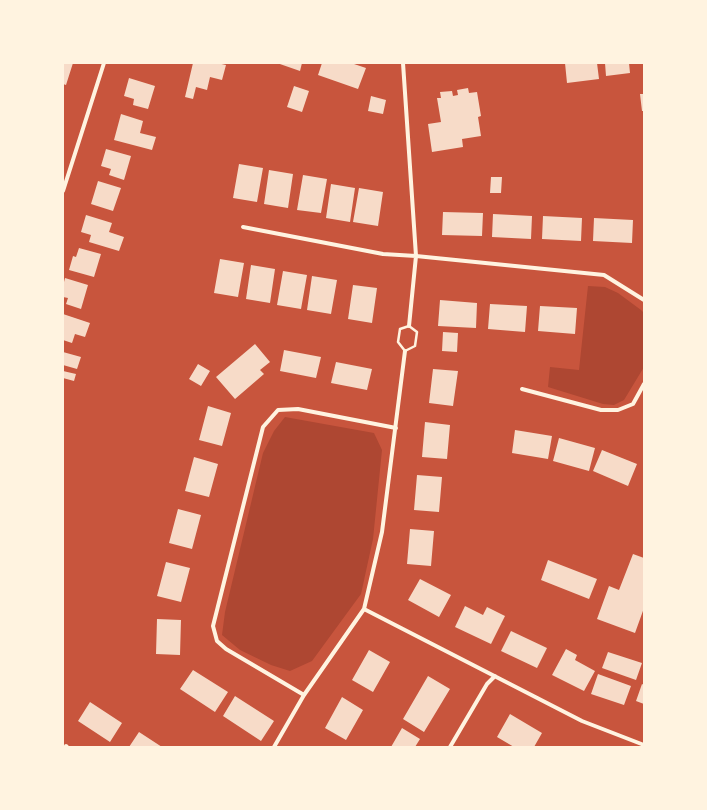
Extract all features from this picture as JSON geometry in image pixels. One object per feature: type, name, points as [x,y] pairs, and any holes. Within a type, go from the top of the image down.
[{"type":"street","points":[[63,191],[104,63]]},
{"type":"street","points":[[403,63],[416,256],[409,326]]},
{"type":"street","points":[[243,226],[383,254],[604,275],[644,300]]},
{"type":"street","points":[[274,747],[304,694],[364,609],[382,532],[405,351]]},
{"type":"street","points":[[522,389],[601,410],[618,410],[633,404],[644,384]]},
{"type":"street","points":[[304,694],[226,649],[217,641],[213,626],[263,427],[278,410],[298,409],[396,428]]},
{"type":"street","points":[[364,609],[582,721],[644,745]]},
{"type":"street","points":[[450,747],[487,684],[495,676]]},
{"type":"path","points":[[409,326],[417,332],[415,346],[405,351],[398,342],[400,329],[409,326]]},
{"type":"shaded area","points":[[588,286],[605,287],[618,293],[644,313],[644,367],[624,400],[614,405],[603,404],[548,387],[550,367],[579,370]]},
{"type":"shaded area","points":[[285,417],[374,433],[382,450],[373,539],[361,594],[312,661],[290,671],[271,665],[240,650],[222,635],[225,612],[263,453],[274,431]]},
{"type":"building","points":[[63,63],[73,63],[66,85],[63,84]]},
{"type":"building","points":[[193,63],[217,63],[226,65],[222,80],[210,77],[207,90],[196,87],[193,99],[185,97]]},
{"type":"building","points":[[277,63],[302,63],[300,71]]},
{"type":"building","points":[[322,63],[351,63],[366,68],[358,89],[318,75]]},
{"type":"building","points":[[565,63],[597,63],[599,79],[567,83]]},
{"type":"building","points":[[605,63],[629,63],[630,73],[606,76]]},
{"type":"building","points":[[129,78],[155,86],[148,109],[133,105],[134,99],[124,96]]},
{"type":"building","points":[[294,86],[309,91],[302,112],[287,107]]},
{"type":"building","points":[[468,88],[469,93],[477,92],[481,116],[478,117],[481,136],[462,139],[463,147],[432,152],[428,124],[441,122],[437,98],[441,98],[440,92],[452,91],[453,96],[458,95],[457,90]]},
{"type":"building","points":[[640,94],[644,94],[644,111],[642,111]]},
{"type":"building","points":[[371,96],[386,100],[383,114],[368,111]]},
{"type":"building","points":[[121,114],[143,121],[140,133],[156,137],[152,150],[114,140]]},
{"type":"building","points":[[106,149],[131,156],[124,180],[109,175],[111,169],[101,166]]},
{"type":"building","points":[[239,164],[263,168],[257,202],[233,198]]},
{"type":"building","points":[[269,170],[293,174],[288,208],[264,204]]},
{"type":"building","points":[[303,175],[327,179],[321,213],[297,210]]},
{"type":"building","points":[[491,177],[502,177],[501,193],[490,193]]},
{"type":"building","points":[[98,181],[121,188],[113,211],[91,204]]},
{"type":"building","points":[[331,184],[355,188],[350,222],[326,218]]},
{"type":"building","points":[[359,188],[383,192],[378,226],[353,222]]},
{"type":"building","points":[[443,212],[483,213],[482,236],[442,235]]},
{"type":"building","points":[[493,214],[532,216],[531,239],[492,237]]},
{"type":"building","points":[[86,215],[112,223],[109,232],[124,237],[119,251],[89,242],[91,235],[81,232]]},
{"type":"building","points":[[543,216],[582,218],[581,241],[542,239]]},
{"type":"building","points":[[594,218],[633,220],[632,243],[593,241]]},
{"type":"building","points":[[79,248],[101,254],[94,277],[69,270],[73,256],[76,257]]},
{"type":"building","points":[[220,259],[244,263],[238,297],[214,293]]},
{"type":"building","points":[[251,265],[275,269],[270,303],[246,299]]},
{"type":"building","points":[[283,271],[307,275],[301,309],[277,305]]},
{"type":"building","points":[[312,276],[337,280],[331,314],[307,310]]},
{"type":"building","points":[[65,278],[88,285],[81,309],[66,304],[68,298],[63,297]]},
{"type":"building","points":[[353,285],[377,288],[372,323],[348,319]]},
{"type":"building","points":[[440,300],[477,303],[476,328],[438,326]]},
{"type":"building","points":[[490,304],[527,306],[525,332],[488,329]]},
{"type":"building","points":[[540,306],[577,308],[575,334],[538,331]]},
{"type":"building","points":[[63,314],[90,323],[85,337],[75,334],[72,343],[63,340]]},
{"type":"building","points":[[443,332],[458,333],[457,352],[442,351]]},
{"type":"building","points":[[255,344],[270,362],[260,370],[264,374],[235,399],[216,377]]},
{"type":"building","points":[[284,350],[321,357],[316,378],[280,371]]},
{"type":"building","points":[[63,352],[81,357],[77,369],[63,365]]},
{"type":"building","points":[[336,362],[372,369],[367,390],[331,383]]},
{"type":"building","points":[[198,364],[210,371],[201,386],[189,379]]},
{"type":"building","points":[[433,369],[458,371],[453,406],[429,403]]},
{"type":"building","points":[[63,371],[76,374],[74,381],[63,378]]},
{"type":"building","points":[[208,406],[231,413],[222,446],[199,440]]},
{"type":"building","points":[[425,422],[450,425],[447,459],[422,457]]},
{"type":"building","points":[[515,430],[552,436],[548,459],[512,453]]},
{"type":"building","points":[[559,438],[595,448],[589,471],[553,461]]},
{"type":"building","points":[[602,450],[637,464],[628,486],[593,471]]},
{"type":"building","points":[[194,457],[218,464],[209,497],[185,491]]},
{"type":"building","points":[[417,475],[442,477],[439,512],[414,510]]},
{"type":"building","points":[[178,509],[201,515],[192,549],[169,543]]},
{"type":"building","points":[[410,529],[434,531],[431,566],[407,564]]},
{"type":"building","points":[[633,554],[644,558],[644,608],[635,633],[597,619],[609,586],[619,590]]},
{"type":"building","points":[[548,560],[597,579],[589,599],[541,580]]},
{"type":"building","points":[[166,562],[190,568],[181,602],[157,596]]},
{"type":"building","points":[[420,579],[451,595],[439,617],[408,600]]},
{"type":"building","points":[[465,606],[483,615],[487,607],[505,616],[491,644],[455,627]]},
{"type":"building","points":[[157,619],[181,620],[180,655],[156,654]]},
{"type":"building","points":[[511,631],[547,648],[537,668],[501,651]]},
{"type":"building","points":[[566,649],[577,655],[575,660],[595,671],[584,691],[552,675]]},
{"type":"building","points":[[369,650],[390,662],[373,692],[352,680]]},
{"type":"building","points":[[608,652],[642,663],[636,680],[602,668]]},
{"type":"building","points":[[193,670],[228,692],[215,712],[180,689]]},
{"type":"building","points":[[598,674],[631,686],[624,705],[591,694]]},
{"type":"building","points":[[428,676],[450,689],[424,732],[403,719]]},
{"type":"building","points":[[642,684],[644,685],[644,704],[636,701]]},
{"type":"building","points":[[235,696],[274,721],[261,741],[223,716]]},
{"type":"building","points":[[342,697],[363,710],[346,740],[325,728]]},
{"type":"building","points":[[90,702],[122,723],[110,742],[78,721]]},
{"type":"building","points":[[510,714],[542,733],[534,747],[514,747],[497,737]]},
{"type":"building","points":[[402,728],[420,739],[415,747],[391,747]]},
{"type":"building","points":[[139,732],[162,747],[129,747]]}]
